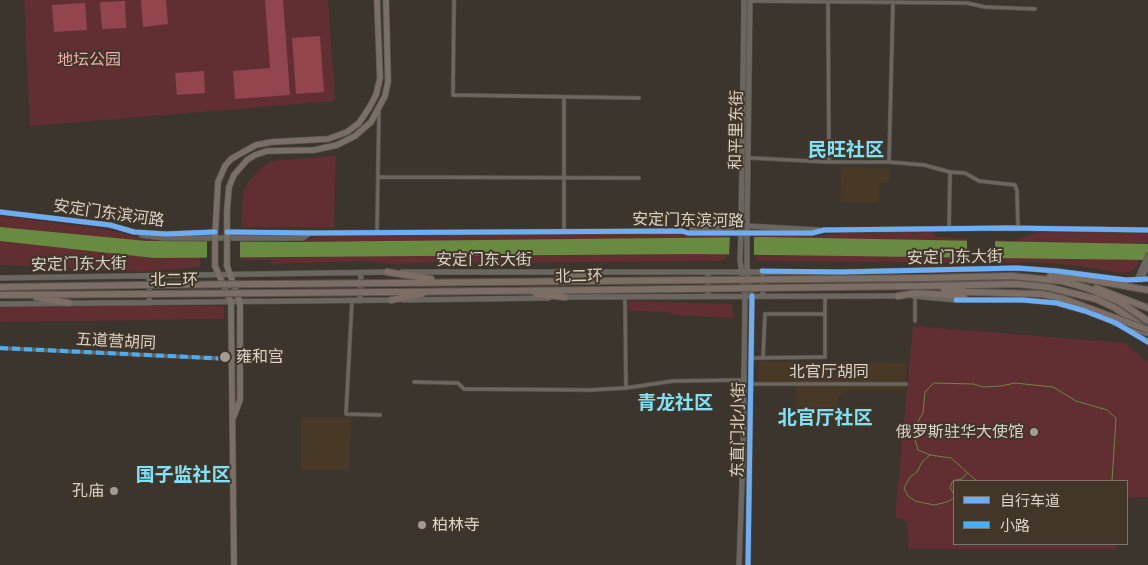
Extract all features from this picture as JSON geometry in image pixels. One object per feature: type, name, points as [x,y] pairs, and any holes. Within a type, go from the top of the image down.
[{"type":"highway","points":[[387,272],[450,282]]},
{"type":"highway","points":[[534,282],[597,272]]},
{"type":"highway","points":[[1011,276],[1092,286],[1148,308]]},
{"type":"highway","points":[[1011,276],[1070,277],[1148,290]]},
{"type":"highway","name":"北二环","points":[[0,287],[1011,276]]},
{"type":"highway","points":[[1062,281],[1087,288],[1120,302],[1148,321]]},
{"type":"highway","name":"北二环","points":[[0,294],[1034,285],[1096,299],[1115,308],[1148,331]]},
{"type":"highway","points":[[926,286],[968,292],[1042,294],[1064,299],[1148,331]]},
{"type":"highway","points":[[391,300],[437,291]]},
{"type":"highway","points":[[513,291],[565,297]]},
{"type":"highway","points":[[898,296],[916,293],[977,296],[1007,293]]},
{"type":"highway","points":[[18,294],[69,303]]},
{"type":"highway","points":[[1116,323],[1148,331]]},
{"type":"main road","points":[[234,565],[231,302],[215,266],[218,182],[231,158],[256,145],[272,142],[328,139],[347,132],[359,123],[376,95],[380,78],[378,0]]},
{"type":"main road","points":[[233,418],[240,400],[240,302],[227,266],[230,187],[234,175],[247,160],[255,155],[267,151],[314,150],[337,145],[356,136],[371,122],[385,96],[388,82],[386,0]]},
{"type":"street","points":[[454,0],[452,95],[639,98]]},
{"type":"street","points":[[748,0],[967,3],[985,7],[1035,9]]},
{"type":"street","name":"和平里东街","points":[[741,272],[740,260],[744,229],[748,0]]},
{"type":"street","points":[[828,2],[829,162]]},
{"type":"street","points":[[889,162],[893,2]]},
{"type":"street","points":[[564,97],[564,232]]},
{"type":"street","points":[[377,233],[379,109]]},
{"type":"street","points":[[752,158],[829,162],[889,162],[924,165],[950,172],[965,173],[979,181],[1015,185],[1017,191],[1018,228]]},
{"type":"street","points":[[949,229],[950,172]]},
{"type":"street","points":[[378,176],[639,178]]},
{"type":"street","name":"安定门东滨河路","points":[[0,212],[110,225],[134,232],[215,235]]},
{"type":"street","name":"安定门东滨河路","points":[[227,234],[682,231],[688,233],[812,233],[824,230],[1018,228],[1148,230]]},
{"type":"street","points":[[682,231],[744,229],[824,230]]},
{"type":"street","name":"和平里东街","points":[[744,229],[747,271]]},
{"type":"street","points":[[134,232],[144,236],[173,238],[303,238],[310,233]]},
{"type":"street","points":[[1140,277],[1148,255]]},
{"type":"street","points":[[1140,277],[1148,264]]},
{"type":"street","name":"安定门东大街","points":[[0,278],[387,272],[840,272],[1016,268],[1126,280],[1140,277],[1148,279]]},
{"type":"street","name":"东直门北小街","points":[[747,271],[752,296],[748,565]]},
{"type":"street","points":[[762,271],[763,296]]},
{"type":"street","points":[[650,272],[650,297]]},
{"type":"street","points":[[708,272],[708,297]]},
{"type":"street","name":"东直门北小街","points":[[739,565],[743,455],[745,296],[741,272]]},
{"type":"street","points":[[840,272],[840,296]]},
{"type":"street","points":[[360,301],[361,273]]},
{"type":"street","points":[[149,303],[150,276]]},
{"type":"street","points":[[751,358],[825,357],[825,296]]},
{"type":"street","points":[[915,296],[915,321]]},
{"type":"street","points":[[0,304],[565,297],[915,296],[956,300],[1023,300],[1056,303],[1085,311],[1116,323],[1148,342]]},
{"type":"street","points":[[625,297],[626,388]]},
{"type":"street","points":[[352,301],[346,414],[380,414]]},
{"type":"street","points":[[763,358],[765,314],[824,314]]},
{"type":"street","name":"五道营胡同","points":[[0,348],[232,359]]},
{"type":"street","points":[[414,382],[458,383],[464,389],[590,390],[626,388],[673,380],[744,380]]},
{"type":"street","name":"北官厅胡同","points":[[751,384],[906,384]]},
{"type":"street","points":[[743,455],[750,456]]},
{"type":"shaded area","points":[[141,0],[166,0],[168,24],[143,27]]},
{"type":"shaded area","points":[[265,0],[283,0],[290,95],[235,99],[233,71],[270,68]]},
{"type":"shaded area","points":[[125,1],[126,28],[102,29],[100,2]]},
{"type":"shaded area","points":[[85,3],[87,30],[54,32],[52,5]]},
{"type":"shaded area","points":[[320,36],[324,92],[296,94],[292,38]]},
{"type":"shaded area","points":[[204,71],[205,93],[177,95],[175,73]]},
{"type":"shaded area","points":[[841,167],[890,168],[889,183],[879,183],[879,203],[840,202]]},
{"type":"shaded area","points":[[0,227],[147,241],[296,242],[763,237],[1148,244],[1148,260],[694,254],[154,258],[0,241]]},
{"type":"shaded area","points":[[759,361],[907,363],[905,390],[844,390],[844,394],[838,394],[838,418],[797,418],[796,382],[759,382]]},
{"type":"shaded area","points":[[301,417],[351,417],[350,471],[301,470]]},
{"type":"green space","name":"地坛公园","points":[[24,0],[328,0],[335,101],[30,126]]},
{"type":"green space","points":[[336,156],[334,227],[242,227],[243,192],[248,182],[262,167],[271,161]]},
{"type":"green space","points":[[0,216],[104,229],[142,238],[201,240],[200,267],[142,272],[0,265]]},
{"type":"green space","points":[[933,232],[936,237],[1013,241],[1037,232],[1147,233],[1148,240],[1136,268],[1130,272],[1120,273],[1080,266],[1036,262],[1005,263],[1005,261],[965,260],[964,263],[758,261],[756,258],[757,235],[816,236],[843,233]]},
{"type":"green space","points":[[726,235],[726,258],[722,261],[466,263],[451,260],[390,264],[365,261],[271,264],[271,260],[241,260],[241,240],[305,240],[317,236]]},
{"type":"green space","points":[[628,301],[732,304],[733,318],[677,315],[667,312],[628,311]]},
{"type":"green space","points":[[0,306],[224,306],[224,319],[0,322]]},
{"type":"green space","points":[[913,326],[1125,343],[1148,363],[1148,497],[1128,498],[1128,480],[953,480],[953,545],[1117,545],[1116,549],[909,549],[907,521],[896,518]]},
{"type":"pier","points":[[730,235],[754,235],[754,257],[729,257]]},
{"type":"pier","points":[[967,238],[995,239],[995,260],[967,260]]},
{"type":"pier","points":[[207,239],[240,239],[240,261],[207,261]]},
{"type":"waterway","points":[[976,480],[951,458],[930,455],[918,450],[915,439],[918,421],[923,413],[925,392],[934,383],[974,384],[983,387],[1015,383],[1053,387],[1076,401],[1107,410],[1116,418],[1112,480]]},
{"type":"waterway","points":[[930,455],[922,462],[917,472],[910,477],[904,488],[908,496],[915,501],[934,505],[953,499]]},
{"type":"waterway","points":[[956,480],[962,479],[967,473]]},
{"type":"waterway","points":[[953,482],[950,488],[953,492]]},
{"type":"marked path","points":[[0,348],[232,359]]},
{"type":"cycle path","points":[[0,212],[110,225],[134,232],[166,234],[215,232]]},
{"type":"cycle path","points":[[227,232],[682,231],[688,233],[812,233],[824,230],[1009,228],[1148,230]]},
{"type":"cycle path","points":[[762,271],[841,272],[1017,268],[1126,280],[1148,279]]},
{"type":"cycle path","points":[[748,565],[752,296]]},
{"type":"cycle path","points":[[956,300],[1023,300],[1057,303],[1116,323],[1148,342]]},
{"type":"place","name":"雍和宫","points":[[225,357]]},
{"type":"place","name":"俄罗斯驻华大使馆","points":[[1034,432]]},
{"type":"place","name":"孔庙","points":[[114,491]]},
{"type":"place","name":"柏林寺","points":[[422,525]]},
{"type":"district","name":"民旺社区","points":[[846,150]]},
{"type":"district","name":"青龙社区","points":[[675,403]]},
{"type":"district","name":"北官厅社区","points":[[825,418]]},
{"type":"district","name":"国子监社区","points":[[183,475]]}]
